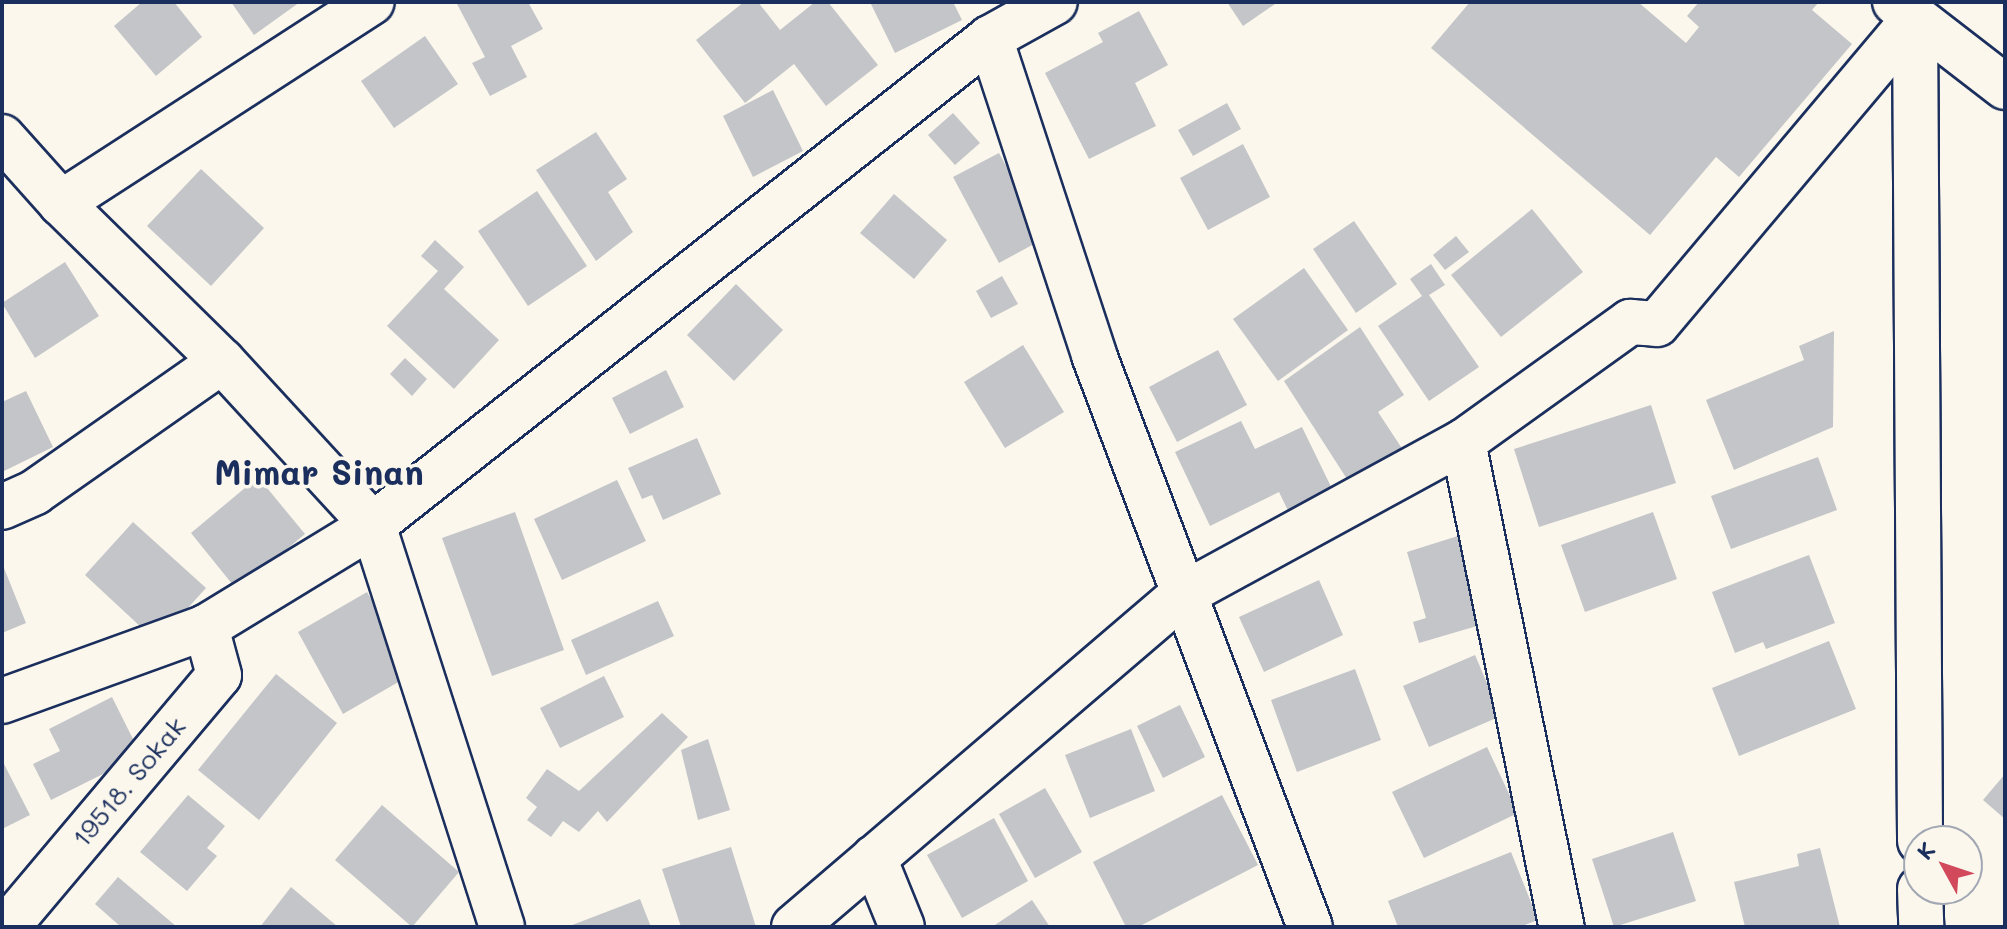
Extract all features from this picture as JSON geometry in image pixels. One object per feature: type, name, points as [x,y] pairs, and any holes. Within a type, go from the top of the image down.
[{"type":"street","points":[[61,203],[372,2]]},
{"type":"street","points":[[2,701],[206,627],[373,525],[990,38],[1055,2]]},
{"type":"street","points":[[1905,10],[2005,87]]},
{"type":"street","points":[[794,927],[1182,595],[1463,442],[1630,322],[1657,324],[1905,10]]},
{"type":"street","points":[[1905,10],[1920,825]]},
{"type":"street","points":[[990,38],[1094,355],[1182,595],[1310,927]]},
{"type":"street","points":[[2,137],[61,203],[222,361],[373,525],[493,921]]},
{"type":"street","points":[[2,507],[35,492],[222,361]]},
{"type":"street","points":[[1463,442],[1562,927]]},
{"type":"street","name":"19518. Sokak","points":[[7,927],[219,675],[206,627]]},
{"type":"street","points":[[874,858],[902,927]]},
{"type":"street","points":[[1920,905],[1921,927]]},
{"type":"building","points":[[142,2],[174,2],[202,37],[156,76],[114,26]]},
{"type":"building","points":[[231,2],[300,2],[254,35]]},
{"type":"building","points":[[456,2],[528,2],[543,29],[511,46],[527,77],[490,96],[472,63],[485,57]]},
{"type":"building","points":[[744,2],[758,2],[780,30],[815,2],[828,2],[878,65],[826,106],[794,64],[745,103],[696,40]]},
{"type":"building","points":[[870,2],[953,2],[962,20],[895,53]]},
{"type":"building","points":[[1227,2],[1278,2],[1243,26]]},
{"type":"building","points":[[1470,2],[1638,2],[1686,43],[1699,27],[1687,16],[1699,2],[1819,2],[1812,10],[1852,44],[1739,177],[1716,157],[1650,235],[1431,48]]},
{"type":"building","points":[[1139,11],[1168,65],[1135,83],[1156,126],[1089,159],[1045,73],[1103,42],[1098,33]]},
{"type":"building","points":[[425,36],[458,84],[394,128],[361,81]]},
{"type":"building","points":[[773,90],[803,151],[753,177],[723,116]]},
{"type":"building","points":[[1227,103],[1241,129],[1193,156],[1178,130]]},
{"type":"building","points":[[953,113],[980,143],[955,165],[928,135]]},
{"type":"building","points":[[596,132],[627,179],[608,192],[633,232],[596,261],[536,170]]},
{"type":"building","points":[[1243,144],[1270,197],[1208,230],[1180,178]]},
{"type":"building","points":[[999,153],[1045,238],[999,263],[953,177]]},
{"type":"building","points":[[201,169],[264,228],[211,286],[147,226]]},
{"type":"building","points":[[537,191],[587,266],[528,306],[478,231]]},
{"type":"building","points":[[894,194],[947,240],[914,279],[860,233]]},
{"type":"building","points":[[1532,209],[1583,272],[1501,337],[1451,275]]},
{"type":"building","points":[[1354,221],[1397,284],[1356,313],[1313,249]]},
{"type":"building","points":[[1456,236],[1469,252],[1445,270],[1433,255]]},
{"type":"building","points":[[435,240],[464,267],[444,289],[499,340],[454,389],[387,326],[438,271],[421,256]]},
{"type":"building","points":[[65,262],[99,316],[35,358],[2,303]]},
{"type":"building","points":[[1431,264],[1445,285],[1429,295],[1479,367],[1429,401],[1378,326],[1422,296],[1410,279]]},
{"type":"building","points":[[1304,268],[1348,330],[1278,381],[1233,319]]},
{"type":"building","points":[[1002,276],[1018,304],[991,318],[976,291]]},
{"type":"building","points":[[736,284],[783,330],[734,381],[687,335]]},
{"type":"building","points":[[1360,327],[1404,395],[1378,412],[1407,456],[1354,490],[1284,381]]},
{"type":"building","points":[[1834,331],[1833,427],[1734,470],[1706,400],[1804,360],[1799,346]]},
{"type":"building","points":[[1023,345],[1064,412],[1005,448],[964,382]]},
{"type":"building","points":[[1218,350],[1247,405],[1177,442],[1149,387]]},
{"type":"building","points":[[405,358],[427,379],[412,396],[390,374]]},
{"type":"building","points":[[666,370],[684,407],[630,434],[612,398]]},
{"type":"building","points":[[26,391],[53,447],[2,472],[2,402]]},
{"type":"building","points":[[1651,405],[1676,483],[1539,527],[1514,449]]},
{"type":"building","points":[[1241,421],[1255,449],[1302,427],[1337,499],[1293,521],[1279,492],[1210,526],[1175,452]]},
{"type":"building","points":[[697,438],[721,494],[663,520],[652,495],[642,499],[628,468]]},
{"type":"building","points":[[1818,457],[1837,510],[1731,549],[1711,496]]},
{"type":"building","points":[[258,477],[305,534],[237,590],[191,533]]},
{"type":"building","points":[[617,480],[646,541],[562,580],[534,519]]},
{"type":"building","points":[[515,512],[564,650],[492,676],[442,538]]},
{"type":"building","points":[[1653,512],[1677,579],[1585,612],[1561,545]]},
{"type":"building","points":[[133,522],[206,588],[157,642],[85,575]]},
{"type":"building","points":[[1461,535],[1487,623],[1419,643],[1413,622],[1426,618],[1407,552]]},
{"type":"building","points":[[1809,555],[1835,623],[1766,649],[1763,642],[1735,653],[1712,592]]},
{"type":"building","points":[[2,563],[26,623],[2,633]]},
{"type":"building","points":[[1319,580],[1343,635],[1264,672],[1239,617]]},
{"type":"building","points":[[367,592],[414,673],[343,714],[298,632]]},
{"type":"building","points":[[658,601],[674,636],[586,675],[571,640]]},
{"type":"building","points":[[1829,641],[1856,709],[1739,756],[1712,688]]},
{"type":"building","points":[[1475,655],[1501,716],[1429,747],[1403,686]]},
{"type":"building","points":[[1355,669],[1381,740],[1297,772],[1271,700]]},
{"type":"building","points":[[276,674],[337,723],[259,820],[198,770]]},
{"type":"building","points":[[604,676],[624,717],[560,748],[540,708]]},
{"type":"building","points":[[112,697],[141,755],[51,800],[33,764],[60,751],[49,729]]},
{"type":"building","points":[[1180,705],[1205,757],[1163,778],[1137,726]]},
{"type":"building","points":[[662,713],[688,737],[607,822],[598,811],[579,832],[563,821],[551,837],[527,820],[537,807],[526,798],[547,769],[579,791]]},
{"type":"building","points":[[1131,729],[1155,791],[1090,818],[1065,755]]},
{"type":"building","points":[[708,739],[730,810],[698,820],[681,750]]},
{"type":"building","points":[[1487,747],[1518,813],[1424,858],[1392,792]]},
{"type":"building","points":[[2,760],[30,815],[2,829]]},
{"type":"building","points":[[2005,774],[2005,819],[1983,800]]},
{"type":"building","points":[[1045,788],[1082,852],[1035,878],[999,814]]},
{"type":"building","points":[[188,795],[225,826],[207,848],[217,856],[187,891],[140,852]]},
{"type":"building","points":[[1222,795],[1258,865],[1138,927],[1126,927],[1093,862]]},
{"type":"building","points":[[382,805],[459,872],[412,927],[335,860]]},
{"type":"building","points":[[994,818],[1028,881],[962,918],[927,855]]},
{"type":"building","points":[[1673,832],[1696,901],[1614,927],[1592,859]]},
{"type":"building","points":[[731,847],[756,927],[681,927],[662,869]]},
{"type":"building","points":[[1820,848],[1840,927],[1745,927],[1734,882],[1799,866],[1797,854]]},
{"type":"building","points":[[1511,852],[1538,920],[1519,927],[1398,927],[1388,901]]},
{"type":"building","points":[[118,877],[177,927],[121,927],[95,904]]},
{"type":"building","points":[[291,887],[338,927],[260,927]]},
{"type":"building","points":[[640,899],[651,927],[567,927]]},
{"type":"building","points":[[1032,900],[1050,927],[992,927]]},
{"type":"district","name":"Mimar Sinan","points":[[319,472]]}]
